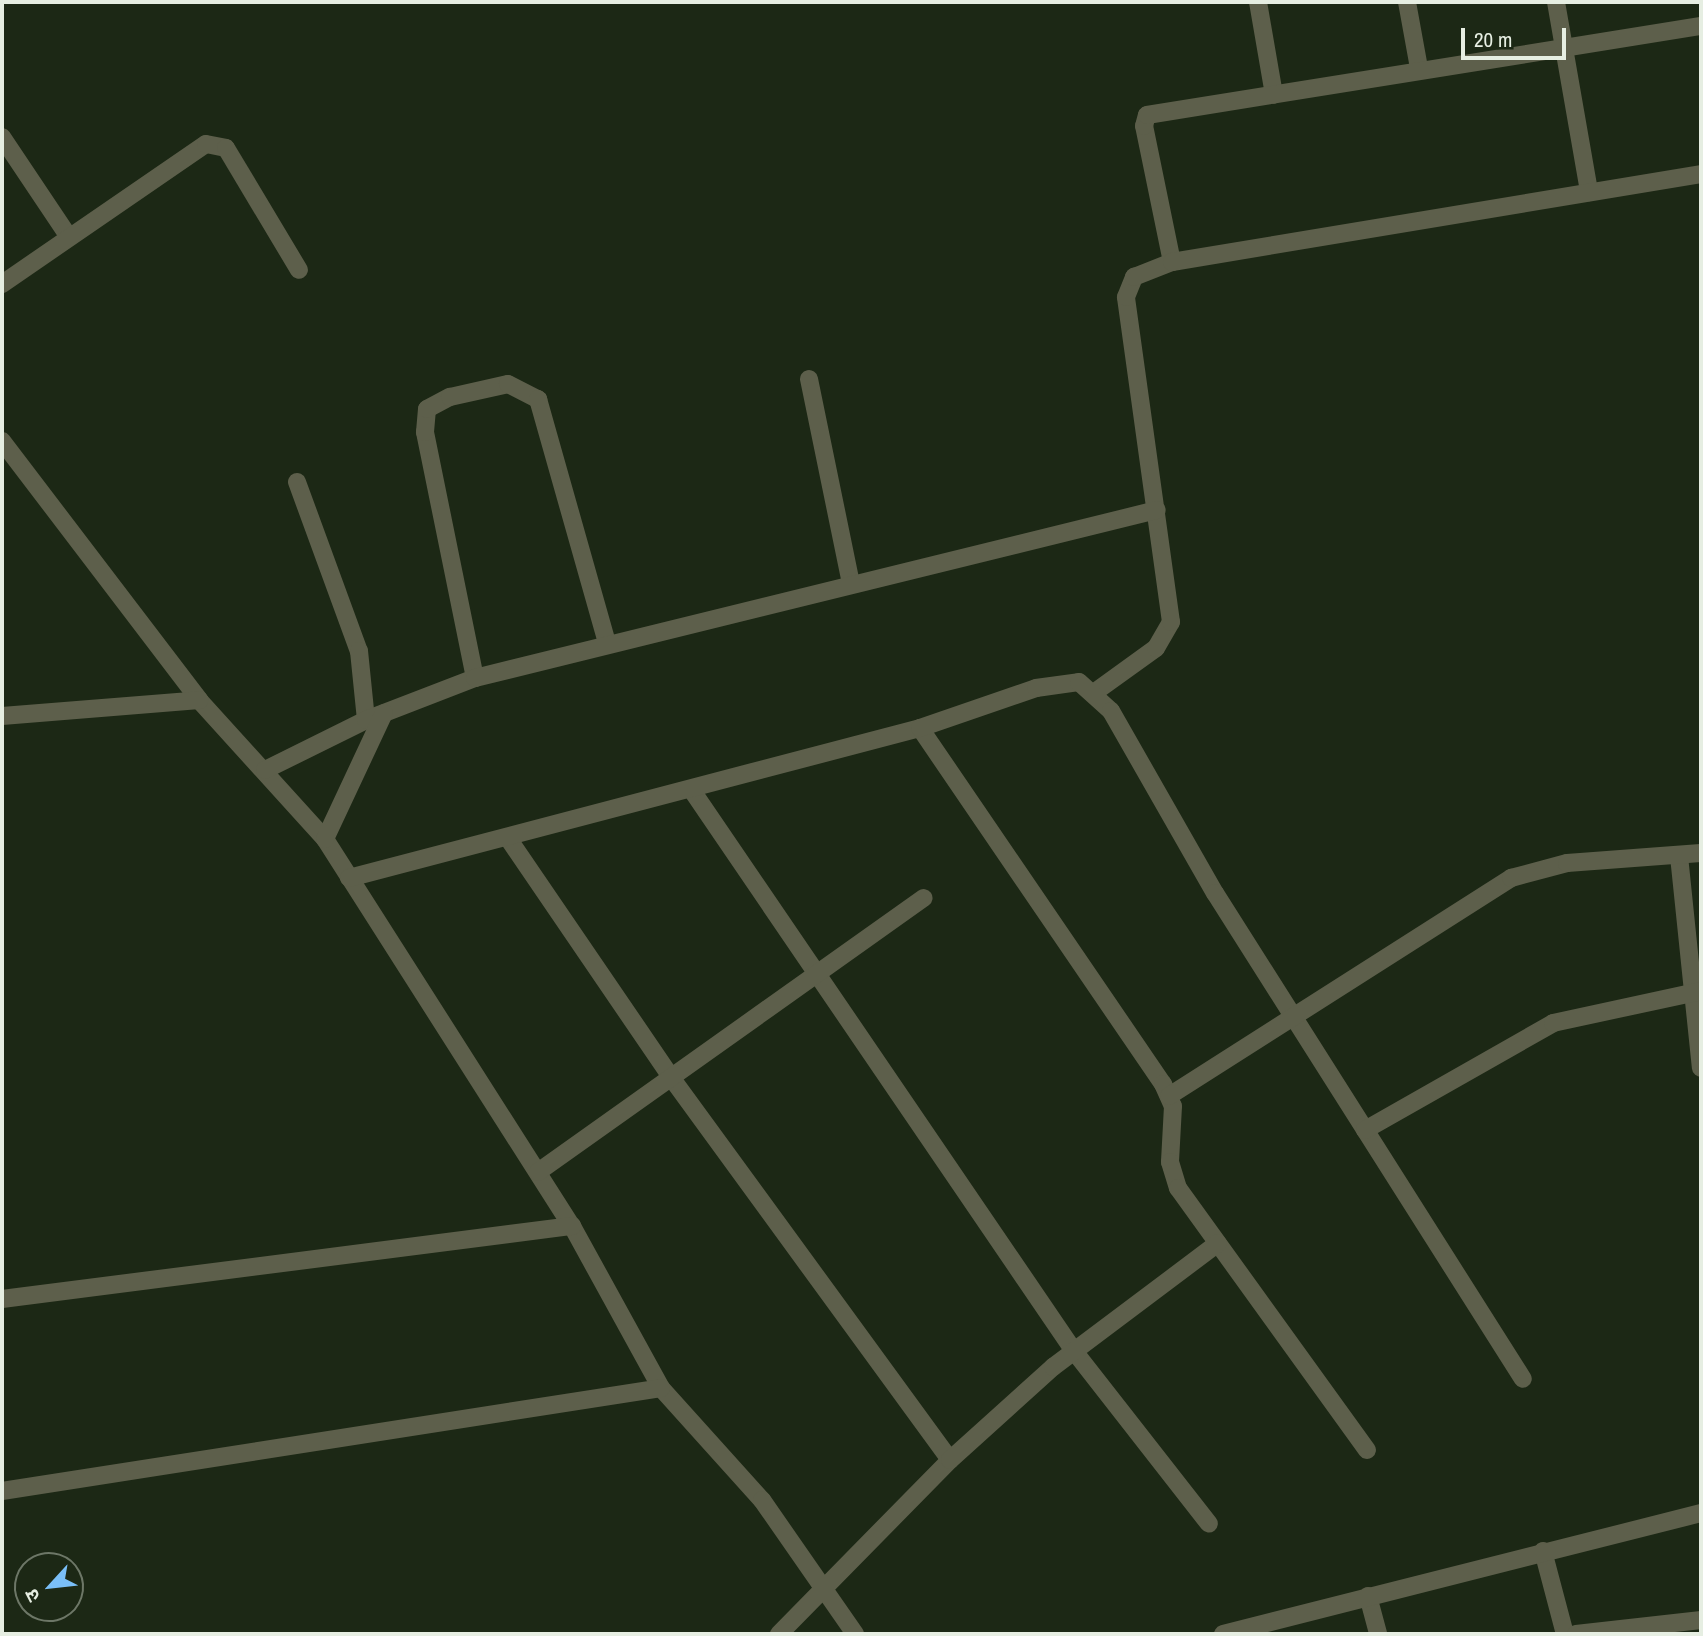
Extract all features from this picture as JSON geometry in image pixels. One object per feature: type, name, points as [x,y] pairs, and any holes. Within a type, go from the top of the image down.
[{"type":"street","points":[[1258,2],[1274,95]]},
{"type":"street","points":[[1407,2],[1419,68]]},
{"type":"street","points":[[1556,2],[1589,192]]},
{"type":"street","points":[[1172,262],[1144,120],[1419,68],[1701,26]]},
{"type":"street","points":[[2,137],[69,237]]},
{"type":"street","points":[[2,284],[192,151],[217,144],[235,161],[299,270]]},
{"type":"street","points":[[1095,692],[1156,648],[1171,622],[1126,289],[1139,273],[1172,262],[1701,174]]},
{"type":"street","points":[[809,379],[852,584]]},
{"type":"street","points":[[475,678],[425,432],[427,409],[450,397],[508,384],[538,399],[607,643]]},
{"type":"street","points":[[2,441],[199,699],[325,839],[572,1226],[662,1388],[762,1500],[824,1585],[855,1634]]},
{"type":"street","points":[[297,482],[355,639],[366,720]]},
{"type":"street","points":[[265,770],[366,720],[475,678],[607,643],[1157,510]]},
{"type":"street","points":[[349,878],[510,841],[919,728],[1062,682],[1079,682],[1095,692],[1365,1130],[1523,1379]]},
{"type":"street","points":[[2,716],[199,699]]},
{"type":"street","points":[[325,839],[384,713]]},
{"type":"street","points":[[919,728],[1169,1096],[1173,1179],[1367,1450]]},
{"type":"street","points":[[691,789],[817,978],[1074,1351],[1209,1524]]},
{"type":"street","points":[[510,841],[673,1080],[950,1460]]},
{"type":"street","points":[[1169,1096],[1511,878],[1567,863],[1701,853]]},
{"type":"street","points":[[1679,856],[1697,991],[1701,1068]]},
{"type":"street","points":[[538,1172],[817,978],[923,898]]},
{"type":"street","points":[[1365,1130],[1553,1023],[1697,991]]},
{"type":"street","points":[[2,1298],[572,1226]]},
{"type":"street","points":[[779,1634],[824,1585],[950,1460],[1074,1351],[1218,1243]]},
{"type":"street","points":[[2,1491],[662,1388]]},
{"type":"street","points":[[1223,1634],[1543,1551],[1701,1514]]},
{"type":"street","points":[[1543,1551],[1565,1634]]},
{"type":"street","points":[[1368,1596],[1378,1634]]},
{"type":"street","points":[[1576,1634],[1701,1620]]}]
